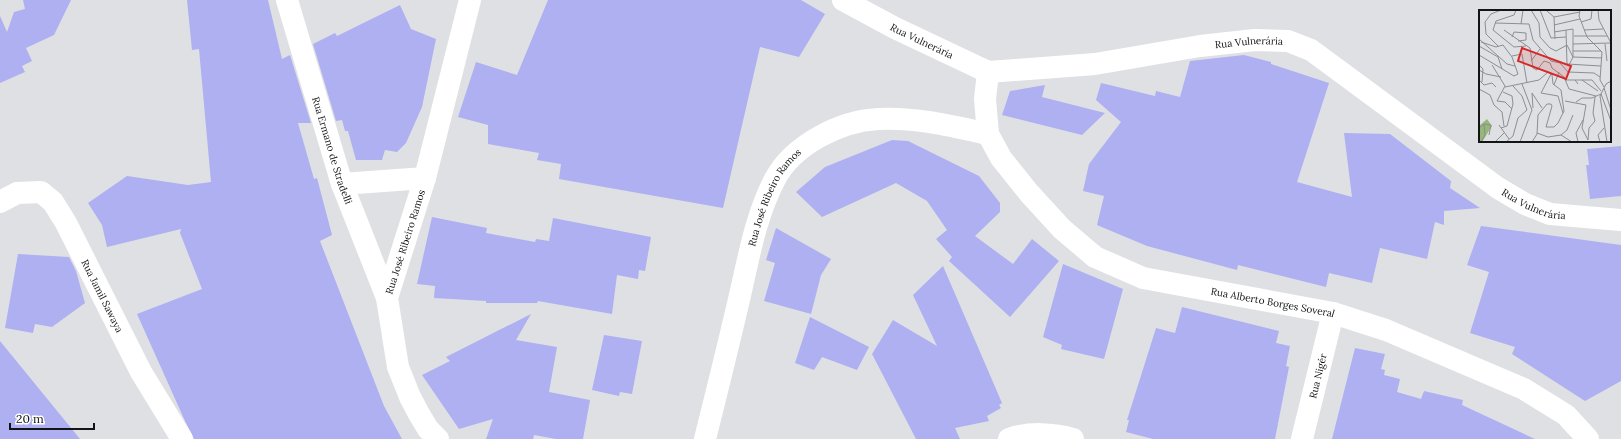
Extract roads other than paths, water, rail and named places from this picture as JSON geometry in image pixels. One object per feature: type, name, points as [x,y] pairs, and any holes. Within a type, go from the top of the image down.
[{"type":"street","name":"Rua Ermano de Stradelli","points":[[287,0],[342,184],[387,298]]},
{"type":"street","name":"Rua José Ribeiro Ramos","points":[[438,439],[428,429],[419,414],[410,397],[398,367],[387,298],[425,178],[470,0]]},
{"type":"street","name":"Rua Vulnerária","points":[[842,0],[896,28],[988,72],[1095,64],[1200,46],[1247,41],[1288,41],[1311,50],[1498,188],[1525,204],[1550,214],[1621,220]]},
{"type":"street","points":[[988,72],[985,99],[988,134]]},
{"type":"street","name":"Rua José Ribeiro Ramos","points":[[705,439],[755,229],[775,179],[798,151],[824,134],[849,124],[877,119],[917,120],[988,134]]},
{"type":"street","name":"Rua Alberto Borges Soveral","points":[[988,134],[1001,158],[1029,193],[1062,229],[1095,257],[1143,278],[1333,313],[1386,330],[1524,389],[1566,415],[1588,439]]},
{"type":"street","name":"Rua José Ribeiro Ramos","points":[[342,184],[425,178]]},
{"type":"street","name":"Rua Jamil Sawaya","points":[[0,202],[18,194],[41,192],[53,202],[87,264],[141,372],[182,439]]},
{"type":"street","name":"Rua Nigér","points":[[1302,439],[1333,313]]},
{"type":"street","points":[[1009,439],[1018,436],[1060,435],[1073,439]]}]
